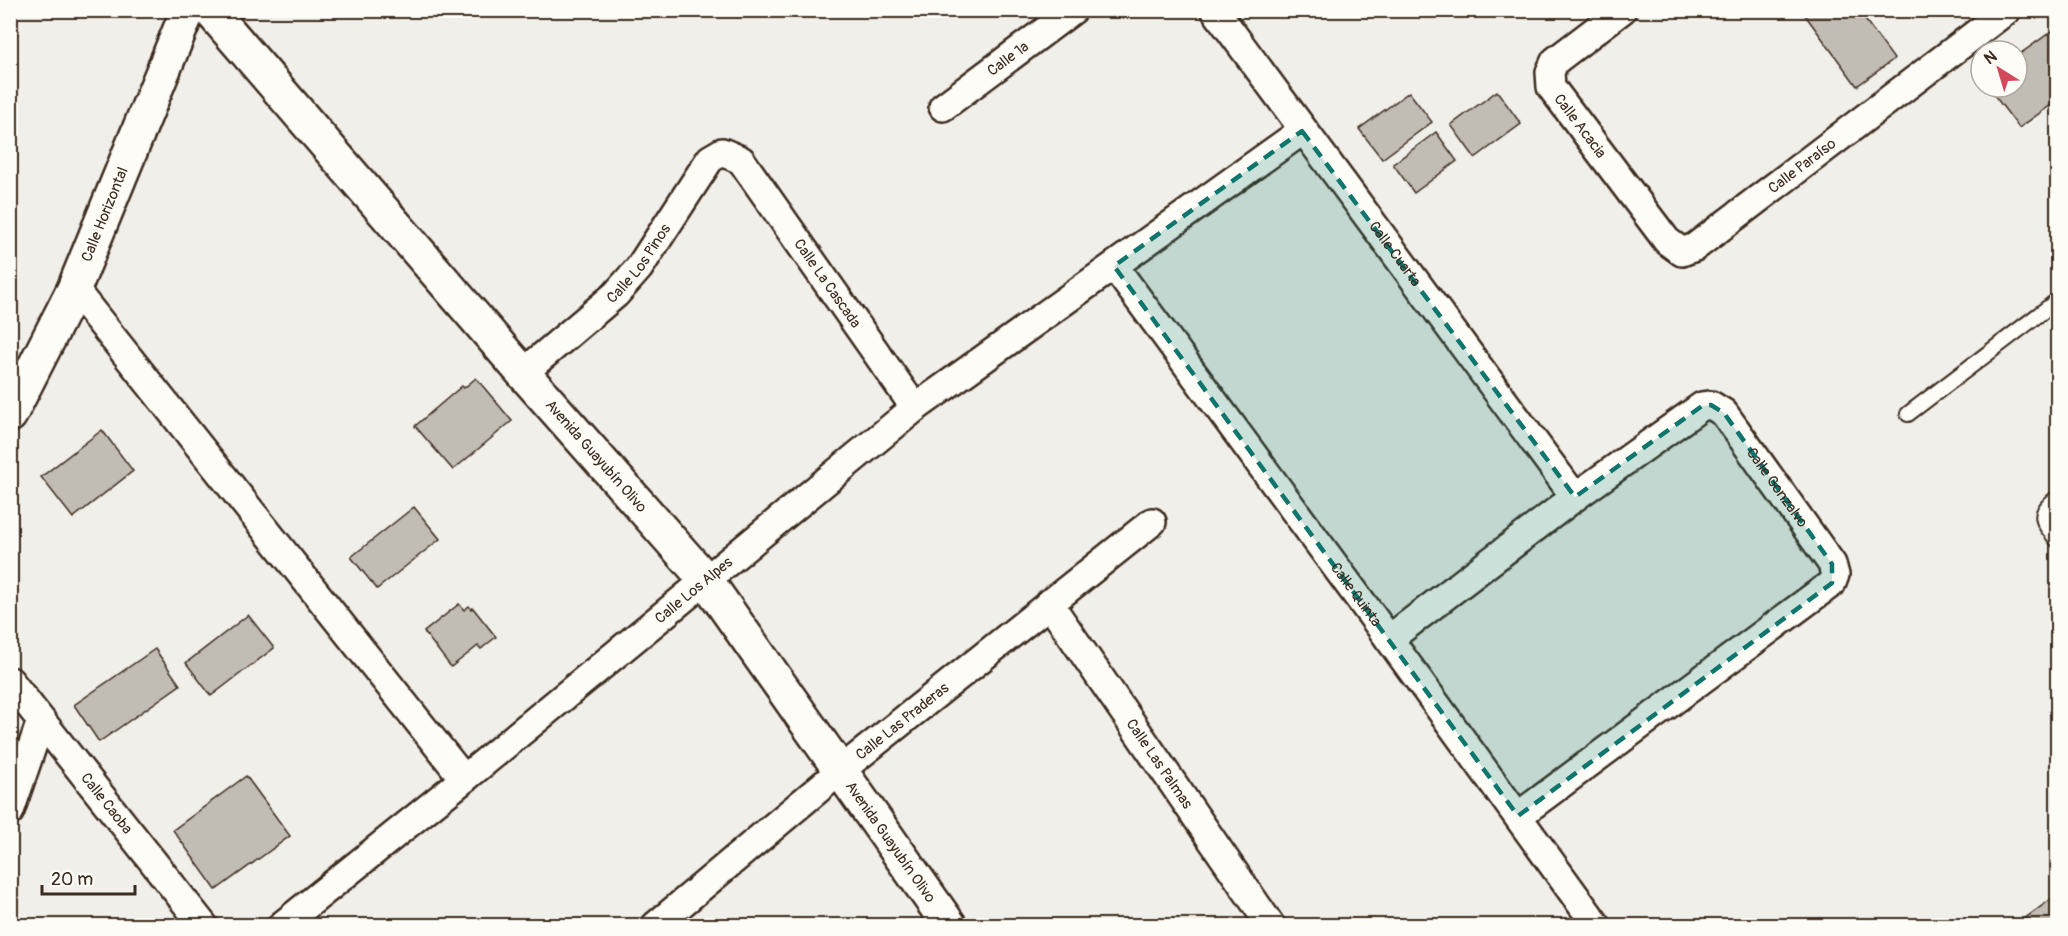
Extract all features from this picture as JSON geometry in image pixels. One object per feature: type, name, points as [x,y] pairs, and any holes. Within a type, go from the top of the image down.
[{"type":"main road","name":"Calle Horizontal","points":[[10,415],[74,289],[188,10]]},
{"type":"main road","name":"Avenida Guayubín Olivo","points":[[210,10],[523,373],[706,580],[950,926]]},
{"type":"street","name":"Calle 1a","points":[[943,107],[1073,10]]},
{"type":"street","name":"Calle Acacia","points":[[1613,169],[1551,87],[1550,72],[1555,61],[1622,10]]},
{"type":"street","name":"Calle Paraíso","points":[[1613,169],[1667,240],[1682,252],[1695,247],[2007,10]]},
{"type":"street","name":"Calle Cuarta","points":[[1227,15],[1302,131],[1575,497]]},
{"type":"street","name":"Calle Los Alpes","points":[[281,926],[464,779],[915,408],[1302,131]]},
{"type":"street","name":"Calle Los Pinos","points":[[523,373],[616,294],[639,268],[710,159],[722,152],[741,160]]},
{"type":"street","name":"Calle La Cascada","points":[[741,160],[915,408]]},
{"type":"street","name":"Calle Quinta","points":[[1114,266],[1597,926]]},
{"type":"street","points":[[74,289],[464,779]]},
{"type":"street","name":"Calle Gonzalvo","points":[[1389,639],[1575,497],[1702,405],[1711,405],[1724,413],[1832,564],[1835,575],[1832,583],[1518,816]]},
{"type":"street","name":"Calle Las Praderas","points":[[655,926],[841,770],[1152,522]]},
{"type":"street","name":"Calle Las Palmas","points":[[1049,603],[1271,926]]},
{"type":"street","name":"Calle Caoba","points":[[10,681],[204,926]]},
{"type":"street","points":[[10,811],[41,721]]},
{"type":"lane","points":[[1908,414],[2058,300]]},
{"type":"lane","points":[[2058,497],[2045,507],[2043,515],[2045,525],[2058,541]]},
{"type":"highlighted area","points":[[1302,131],[1575,497],[1702,406],[1711,405],[1724,413],[1832,564],[1832,583],[1518,816],[1114,266]]},
{"type":"building","points":[[1810,10],[1858,10],[1894,59],[1857,86],[1805,15]]},
{"type":"building","points":[[2052,31],[2058,38],[2058,100],[2019,128],[1997,99],[2029,99],[2029,47]]},
{"type":"building","points":[[1497,91],[1521,124],[1475,158],[1451,125]]},
{"type":"building","points":[[1409,92],[1432,122],[1382,159],[1359,129]]},
{"type":"building","points":[[1436,132],[1457,161],[1414,193],[1393,164]]},
{"type":"building","points":[[476,378],[512,421],[453,470],[415,426],[462,386],[464,388]]},
{"type":"building","points":[[102,430],[133,471],[73,518],[41,477]]},
{"type":"building","points":[[414,507],[440,539],[377,589],[351,557]]},
{"type":"building","points":[[459,604],[464,610],[469,606],[473,608],[496,637],[481,649],[478,646],[451,667],[424,632]]},
{"type":"building","points":[[248,615],[274,648],[211,696],[186,663]]},
{"type":"building","points":[[155,649],[180,685],[99,742],[74,705]]},
{"type":"building","points":[[246,776],[290,836],[216,890],[173,830]]},
{"type":"building","points":[[2058,894],[2058,926],[2023,926],[2020,922]]}]
